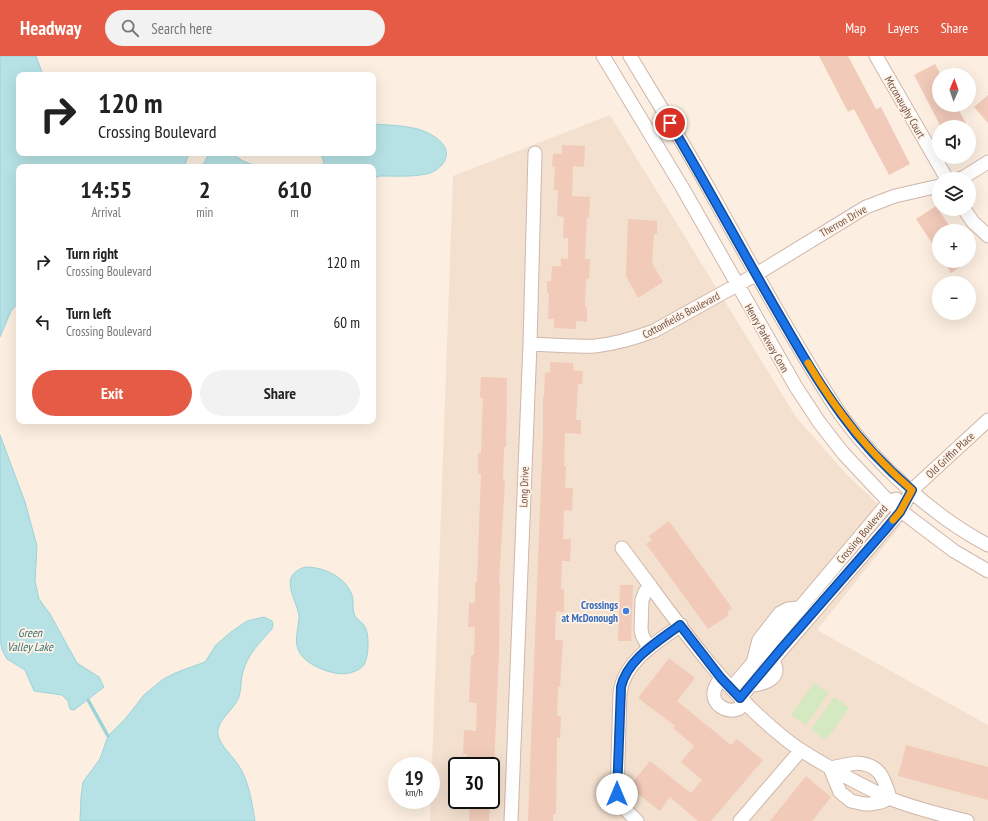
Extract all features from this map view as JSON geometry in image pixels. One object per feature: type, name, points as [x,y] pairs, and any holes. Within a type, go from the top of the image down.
[{"type":"street","name":"Henry Parkway Conn","points":[[604,56],[680,185],[736,285],[796,387],[819,422],[843,453],[900,512],[954,550],[988,571]]},
{"type":"street","name":"Henry Parkway Conn","points":[[630,56],[709,190],[755,274],[818,380],[842,416],[868,448],[896,476],[954,525],[988,545]]},
{"type":"street","name":"Mcconaughy Court","points":[[876,56],[943,172]]},
{"type":"street","name":"Long Drive","points":[[511,821],[530,344],[535,153]]},
{"type":"street","points":[[972,172],[988,162]]},
{"type":"street","name":"Therron Drive","points":[[755,274],[866,207],[896,196],[932,188]]},
{"type":"street","points":[[969,216],[988,236]]},
{"type":"street","name":"Cottonfields Boulevard","points":[[530,344],[596,346],[639,337],[654,331],[755,274]]},
{"type":"street","name":"Old Griffin Place","points":[[912,490],[958,446],[988,420]]},
{"type":"street","name":"Crossing Boulevard","points":[[731,688],[762,658],[778,634],[783,611],[798,608],[889,502],[912,490]]},
{"type":"street","name":"Crossing Boulevard","points":[[762,658],[759,640],[778,634],[809,617],[900,512],[912,490]]},
{"type":"street","points":[[622,548],[721,678],[767,724],[801,750],[830,768],[922,815],[967,821]]},
{"type":"street","points":[[838,563],[848,573]]},
{"type":"street","points":[[649,648],[642,635],[641,629],[642,600],[650,585]]},
{"type":"street","points":[[798,608],[809,617]]},
{"type":"street","points":[[637,821],[623,807],[617,794],[620,693],[622,681],[627,672],[649,648],[680,625]]},
{"type":"street","points":[[721,678],[714,692],[717,704],[724,708],[733,710],[738,709],[750,685],[761,685],[771,680],[774,675],[776,668],[775,664],[762,658]]},
{"type":"street","points":[[740,821],[801,750]]},
{"type":"street","points":[[830,768],[856,763],[871,766],[879,771],[882,776],[890,798]]},
{"type":"street","points":[[830,768],[840,792],[851,800],[864,804],[870,804],[881,802],[890,798]]},
{"type":"shaded area","points":[[610,115],[796,417],[848,476],[901,525],[817,630],[988,725],[988,821],[430,821],[430,809],[440,809],[440,757],[432,757],[453,176]]},
{"type":"green space","points":[[814,683],[829,693],[806,725],[791,715]]},
{"type":"green space","points":[[834,697],[849,708],[826,740],[811,729]]},
{"type":"water","points":[[0,56],[36,56],[42,72],[16,72],[16,156],[188,156],[185,164],[16,164],[16,305],[11,311],[0,337]]},
{"type":"water","points":[[376,124],[408,127],[425,131],[437,138],[442,143],[446,154],[444,163],[432,172],[409,176],[376,177],[376,164],[324,164],[322,156],[376,156]]},
{"type":"water","points":[[208,156],[236,156],[250,164],[204,164]]},
{"type":"water","name":"Green Valley Lake","points":[[0,435],[25,502],[37,546],[35,581],[39,599],[50,614],[77,663],[99,677],[104,687],[74,710],[70,709],[68,701],[62,695],[34,691],[25,670],[7,659],[2,650],[0,639]]},
{"type":"water","points":[[305,567],[312,567],[333,574],[349,588],[353,597],[355,616],[364,626],[368,636],[366,661],[358,670],[345,674],[330,672],[308,662],[300,654],[296,641],[299,616],[290,582],[292,576],[297,571]]},
{"type":"water","points":[[264,617],[272,621],[272,629],[263,638],[248,660],[242,676],[239,698],[222,721],[218,730],[219,739],[239,766],[248,785],[255,821],[80,821],[83,782],[100,759],[108,736],[126,718],[144,695],[162,680],[175,673],[205,662],[216,645],[247,621]]},
{"type":"building","points":[[819,56],[848,56],[876,109],[881,107],[910,164],[889,175],[854,109],[848,112]]},
{"type":"building","points":[[935,64],[937,68],[932,68],[932,110],[914,75]]},
{"type":"building","points":[[988,95],[988,123],[976,109],[976,105]]},
{"type":"building","points":[[933,112],[960,112],[964,120],[937,120]]},
{"type":"building","points":[[562,145],[585,146],[584,167],[573,166],[572,196],[590,197],[589,218],[587,217],[585,259],[590,259],[589,279],[586,279],[585,307],[587,307],[587,322],[576,321],[576,329],[554,328],[554,319],[548,319],[549,293],[547,293],[547,281],[551,281],[552,266],[561,266],[561,258],[568,259],[568,238],[563,238],[564,217],[557,216],[558,190],[554,190],[555,166],[552,166],[553,154],[562,154]]},
{"type":"building","points":[[932,209],[932,216],[943,216],[948,224],[932,224],[932,243],[916,219]]},
{"type":"building","points":[[628,219],[657,221],[657,234],[654,234],[652,263],[663,282],[638,298],[626,276]]},
{"type":"building","points":[[948,268],[959,268],[951,273]]},
{"type":"building","points":[[550,362],[573,363],[573,370],[583,371],[582,384],[578,384],[576,420],[581,420],[581,434],[565,433],[565,488],[573,488],[572,511],[564,510],[563,539],[571,539],[570,561],[562,561],[561,589],[564,589],[564,612],[556,611],[555,640],[563,640],[560,687],[558,687],[557,716],[561,716],[560,738],[557,738],[556,814],[553,814],[553,821],[528,821],[543,433],[543,397],[545,372],[550,373]]},
{"type":"building","points":[[481,377],[507,378],[506,447],[504,447],[503,480],[505,480],[499,582],[499,651],[494,757],[467,757],[467,754],[463,754],[464,730],[476,731],[477,703],[469,702],[471,655],[474,655],[475,627],[468,627],[469,603],[475,603],[475,582],[477,582],[481,474],[478,474],[478,453],[481,453],[483,398],[480,398]]},
{"type":"building","points":[[669,521],[732,608],[727,612],[729,615],[708,629],[646,544],[652,540],[649,536]]},
{"type":"building","points":[[620,585],[633,585],[631,641],[618,641]]},
{"type":"building","points":[[669,658],[695,678],[677,701],[731,745],[737,739],[763,760],[711,821],[698,821],[670,797],[660,811],[629,787],[650,761],[691,793],[702,780],[681,762],[694,746],[673,728],[675,726],[638,698]]},
{"type":"building","points":[[906,745],[988,767],[988,800],[898,776]]},
{"type":"building","points":[[806,776],[831,797],[812,821],[770,821]]},
{"type":"building","points":[[470,809],[490,809],[489,821],[469,821]]},
{"type":"waterway","points":[[88,700],[108,736]]},
{"type":"slow traffic","points":[[808,363],[842,416],[868,448],[912,490],[900,512],[893,520]]},
{"type":"place","name":"Crossings at McDonough","points":[[626,611]]},
{"type":"route","points":[[617,794],[620,693],[622,681],[624,676],[641,656],[649,648],[680,625],[721,678],[740,698],[900,512],[912,490],[868,448],[842,416],[818,380],[755,274],[670,123]]}]
